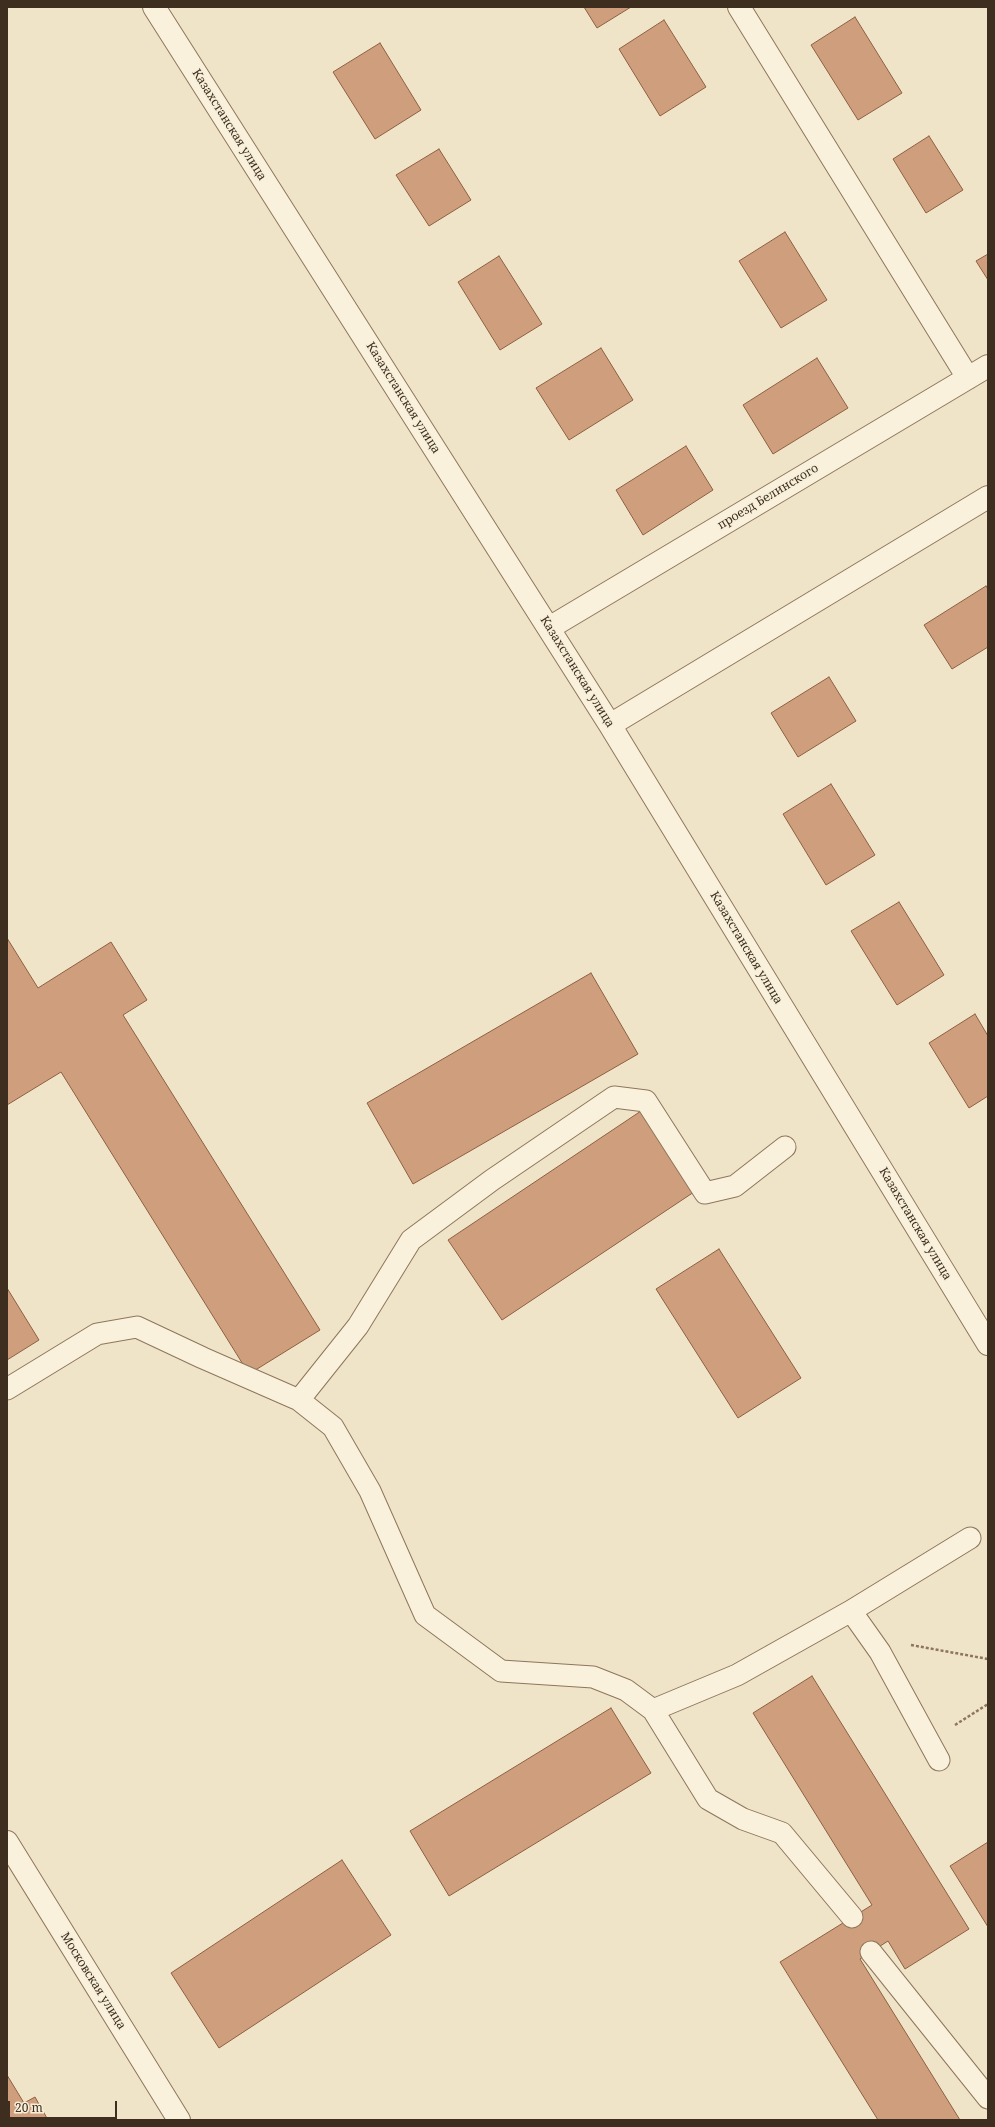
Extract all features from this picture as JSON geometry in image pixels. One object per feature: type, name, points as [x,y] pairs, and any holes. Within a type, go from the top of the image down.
[{"type":"street","name":"Казахстанская улица","points":[[154,7],[610,725],[988,1344]]},
{"type":"street","points":[[739,7],[968,378]]},
{"type":"street","name":"проезд Белинского","points":[[549,628],[988,366]]},
{"type":"street","points":[[610,725],[988,497]]},
{"type":"street","name":"Московская улица","points":[[7,1842],[178,2120]]},
{"type":"lane","points":[[299,1400],[358,1326],[411,1240],[492,1180],[614,1097],[646,1100],[705,1193],[735,1186],[785,1147]]},
{"type":"lane","points":[[7,1389],[97,1334],[137,1327],[299,1400],[333,1428],[337,1434],[370,1491],[425,1615],[501,1671],[593,1677],[626,1690],[653,1710],[708,1799],[743,1819],[782,1833],[852,1917]]},
{"type":"lane","points":[[653,1710],[737,1675],[851,1611],[970,1538]]},
{"type":"lane","points":[[851,1611],[880,1652],[939,1760]]},
{"type":"lane","points":[[871,1952],[988,2098]]},
{"type":"path","points":[[868,1636],[988,1659]]},
{"type":"path","points":[[928,1741],[988,1704]]},
{"type":"building","points":[[584,7],[631,7],[597,28]]},
{"type":"building","points":[[855,17],[902,93],[858,120],[811,45]]},
{"type":"building","points":[[664,20],[706,87],[660,116],[619,49]]},
{"type":"building","points":[[380,43],[421,110],[375,139],[333,72]]},
{"type":"building","points":[[929,136],[963,190],[926,213],[893,159]]},
{"type":"building","points":[[439,149],[471,200],[429,226],[396,175]]},
{"type":"building","points":[[785,232],[827,300],[781,328],[739,261]]},
{"type":"building","points":[[988,254],[988,280],[976,261]]},
{"type":"building","points":[[499,256],[542,324],[500,350],[458,282]]},
{"type":"building","points":[[601,348],[633,400],[569,440],[536,388]]},
{"type":"building","points":[[817,358],[848,408],[773,454],[743,405]]},
{"type":"building","points":[[686,446],[713,490],[643,535],[616,490]]},
{"type":"building","points":[[986,586],[988,589],[988,647],[952,669],[924,625]]},
{"type":"building","points":[[829,677],[856,721],[798,757],[771,713]]},
{"type":"building","points":[[831,784],[875,855],[826,885],[783,814]]},
{"type":"building","points":[[899,902],[944,975],[897,1005],[851,931]]},
{"type":"building","points":[[7,938],[38,988],[111,942],[147,1000],[123,1015],[320,1330],[249,1374],[61,1072],[7,1105]]},
{"type":"building","points":[[591,973],[638,1054],[413,1184],[367,1103]]},
{"type":"building","points":[[975,1014],[988,1036],[988,1096],[969,1108],[929,1043]]},
{"type":"building","points":[[641,1111],[694,1192],[502,1320],[448,1240]]},
{"type":"building","points":[[719,1249],[801,1378],[738,1418],[656,1289]]},
{"type":"building","points":[[7,1288],[39,1340],[7,1360]]},
{"type":"building","points":[[812,1676],[969,1929],[905,1969],[888,1941],[860,1959],[960,2120],[878,2120],[780,1962],[872,1905],[753,1713]]},
{"type":"building","points":[[611,1708],[651,1773],[449,1896],[410,1831]]},
{"type":"building","points":[[988,1842],[988,1927],[950,1866]]},
{"type":"building","points":[[342,1860],[391,1935],[219,2048],[171,1973]]},
{"type":"building","points":[[7,2075],[24,2103],[35,2097],[48,2120],[7,2120]]}]
